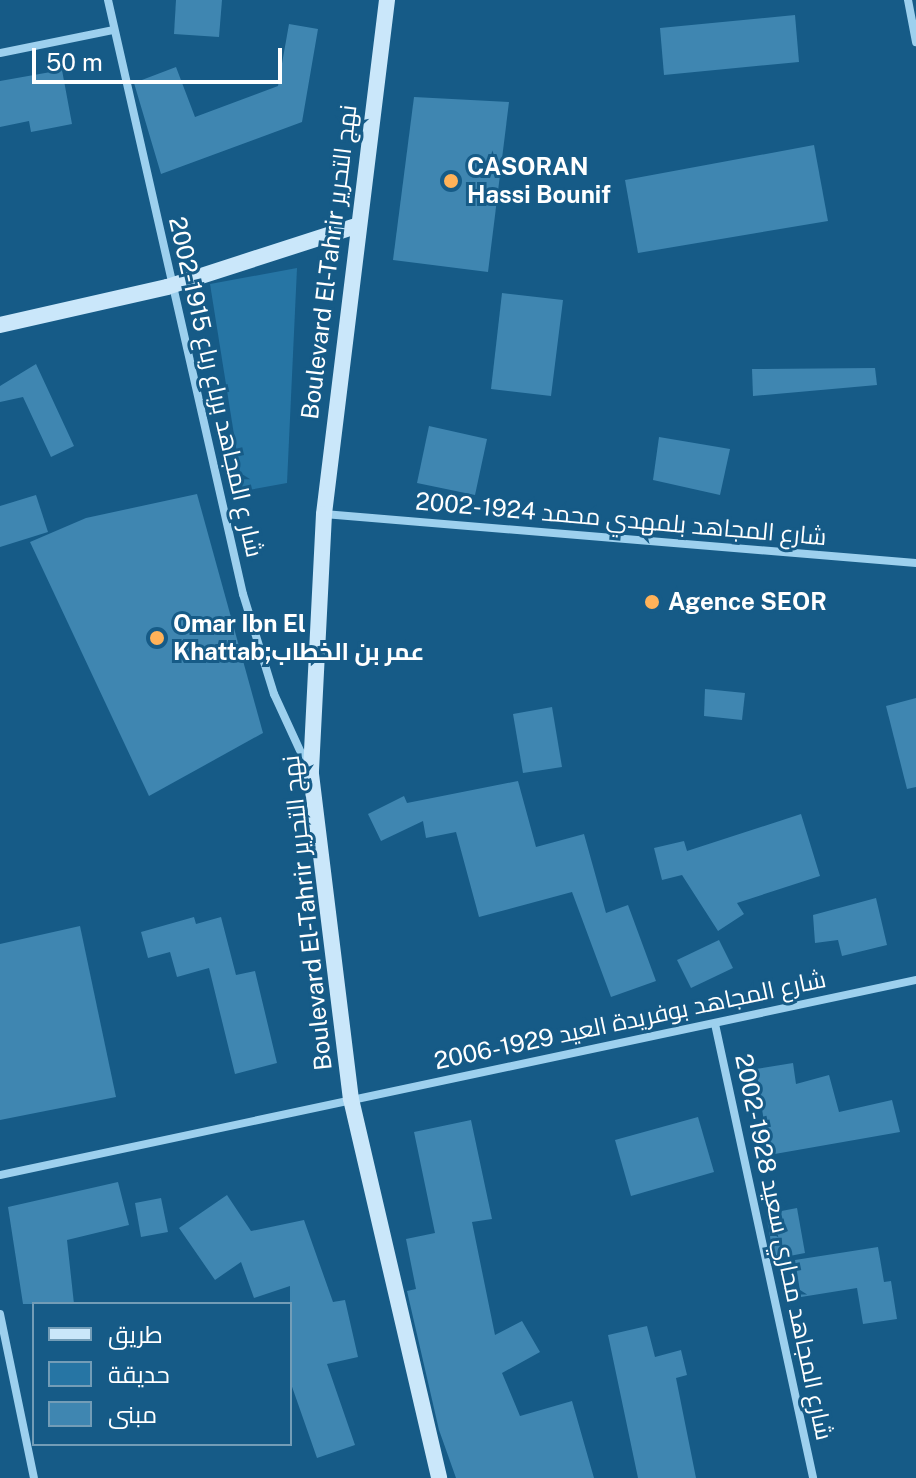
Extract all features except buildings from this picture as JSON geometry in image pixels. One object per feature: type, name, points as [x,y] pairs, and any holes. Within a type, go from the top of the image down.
[{"type":"main road","name":"Boulevard El-Tahrir نهج التحرير","points":[[387,0],[356,226],[324,514],[311,774],[351,1099],[439,1478]]},
{"type":"main road","points":[[0,325],[172,285],[356,226]]},
{"type":"street","name":"شار ع المجاهد برباع رباع 1915-2002","points":[[108,0],[243,594],[274,694],[311,774]]},
{"type":"street","points":[[908,0],[916,42]]},
{"type":"street","points":[[0,53],[113,30]]},
{"type":"street","name":"شارع المجاهد بلمهدي محمد 1924-2002","points":[[324,514],[916,563]]},
{"type":"street","name":"شارع المجاهد بوفريدة العيد 1929-2006","points":[[0,1175],[916,980]]},
{"type":"street","name":"شارع المجاهد محاري سعيد 1928-2002","points":[[715,1024],[813,1478]]},
{"type":"street","points":[[0,1314],[34,1478]]},
{"type":"green space","points":[[297,268],[287,483],[243,491],[210,284]]},
{"type":"place","name":"CASORAN Hassi Bounif","points":[[451,181]]},
{"type":"place","name":"Agence SEOR","points":[[652,602]]},
{"type":"place","name":"Omar Ibn El Khattab;عمر بن الخطاب","points":[[157,638]]}]
